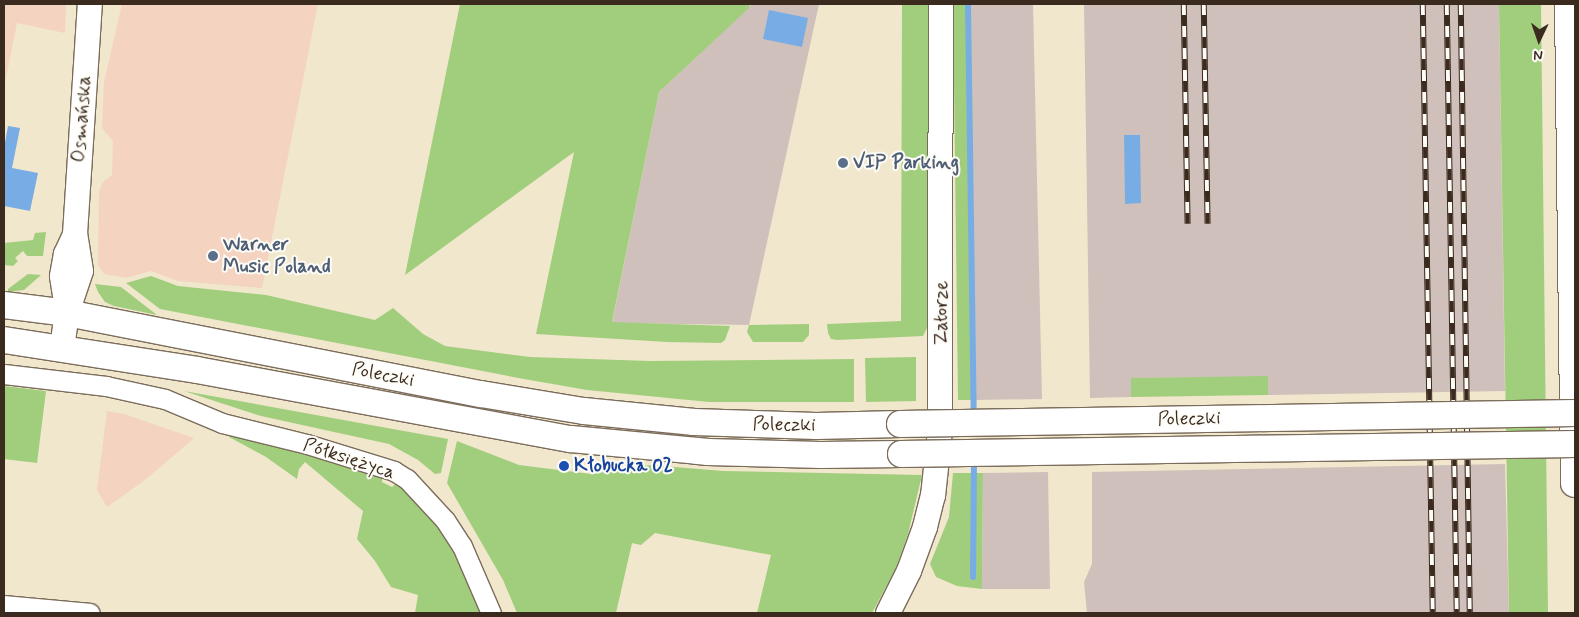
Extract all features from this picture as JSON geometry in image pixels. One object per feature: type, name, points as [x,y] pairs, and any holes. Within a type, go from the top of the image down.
[{"type":"highway","points":[[1569,4],[1575,483]]},
{"type":"main road","name":"Poleczki","points":[[4,305],[67,313],[472,392],[584,411],[694,422],[796,426],[1575,412]]},
{"type":"main road","name":"Poleczki","points":[[4,340],[207,372],[571,439],[708,452],[821,455],[1575,444]]},
{"type":"street","name":"Osmańska","points":[[62,348],[67,313],[81,271],[75,234],[90,4]]},
{"type":"street","name":"Zatorze","points":[[888,613],[910,571],[925,527],[933,496],[940,430],[941,4]]},
{"type":"street","name":"Półksiężyca","points":[[4,374],[106,386],[165,399],[222,422],[361,460],[394,471],[407,479],[445,520],[462,546],[491,613]]},
{"type":"street","points":[[4,604],[90,613]]},
{"type":"shaded area","points":[[4,4],[66,4],[65,33],[17,23],[4,88]]},
{"type":"shaded area","points":[[122,4],[318,4],[262,288],[178,281],[151,271],[126,278],[104,274],[98,265],[99,191],[103,182],[112,175],[113,141],[102,128],[104,82]]},
{"type":"shaded area","points":[[752,4],[819,4],[749,325],[612,323],[659,92]]},
{"type":"shaded area","points":[[971,4],[1033,4],[1042,399],[976,400]]},
{"type":"shaded area","points":[[1084,4],[1499,4],[1505,391],[1268,395],[1268,377],[1131,378],[1131,397],[1090,398]]},
{"type":"shaded area","points":[[107,411],[124,414],[194,438],[145,480],[107,507],[97,490]]},
{"type":"shaded area","points":[[1505,464],[1509,613],[1087,613],[1084,582],[1092,564],[1092,472]]},
{"type":"shaded area","points":[[1048,472],[1050,589],[982,589],[983,473]]},
{"type":"green space","points":[[460,4],[750,4],[749,8],[659,92],[612,322],[730,326],[725,340],[721,343],[667,342],[536,334],[574,152],[405,275]]},
{"type":"green space","points":[[902,4],[930,4],[930,322],[923,336],[831,339],[827,324],[901,321]]},
{"type":"green space","points":[[953,4],[971,4],[976,400],[958,400]]},
{"type":"green space","points":[[1499,4],[1541,4],[1548,613],[1509,613]]},
{"type":"green space","points":[[46,232],[43,256],[27,256],[23,251],[15,258],[18,261],[13,266],[4,265],[4,243],[33,240],[35,233]]},
{"type":"green space","points":[[28,274],[41,275],[24,290],[8,292],[8,289]]},
{"type":"green space","points":[[151,276],[178,286],[266,295],[375,320],[393,308],[423,334],[445,346],[530,357],[650,361],[854,359],[854,402],[709,402],[587,390],[524,379],[160,309],[126,283]]},
{"type":"green space","points":[[95,284],[121,287],[157,315],[114,306],[105,302]]},
{"type":"green space","points":[[809,324],[809,335],[803,342],[753,342],[747,332],[749,325]]},
{"type":"green space","points":[[916,357],[916,401],[866,402],[865,358]]},
{"type":"green space","points":[[1268,376],[1268,395],[1131,397],[1131,378]]},
{"type":"green space","points":[[4,386],[46,391],[37,463],[4,459]]},
{"type":"green space","points":[[184,391],[448,439],[441,473],[435,474],[418,460],[389,444],[261,416]]},
{"type":"green space","points":[[230,430],[382,476],[382,482],[392,487],[397,483],[453,542],[483,613],[415,613],[418,595],[391,587],[375,561],[357,539],[363,511],[305,462],[299,469],[297,479],[266,457],[229,437]]},
{"type":"green space","points":[[457,441],[519,465],[591,474],[651,465],[723,471],[922,475],[908,534],[896,568],[872,613],[757,613],[771,555],[655,533],[641,545],[632,543],[616,613],[517,613],[503,580],[447,483]]},
{"type":"green space","points":[[953,473],[983,473],[982,589],[957,586],[936,577],[930,564],[949,517]]},
{"type":"water","points":[[769,10],[808,18],[802,47],[763,39]]},
{"type":"water","points":[[8,126],[20,128],[12,168],[38,173],[30,211],[4,206],[4,148]]},
{"type":"water","points":[[1124,135],[1140,135],[1141,203],[1125,204]]},
{"type":"waterway","points":[[968,4],[974,417]]},
{"type":"waterway","points":[[973,577],[974,457]]},
{"type":"railway","points":[[1184,4],[1188,224]]},
{"type":"railway","points":[[1204,4],[1208,224]]},
{"type":"railway","points":[[1423,4],[1433,613]]},
{"type":"railway","points":[[1447,4],[1457,613]]},
{"type":"railway","points":[[1461,4],[1470,613]]},
{"type":"place","name":"VIP Parking","points":[[843,163]]},
{"type":"place","name":"Warner Music Poland","points":[[213,256]]},
{"type":"place","name":"Kłobucka 02","points":[[564,466]]}]
